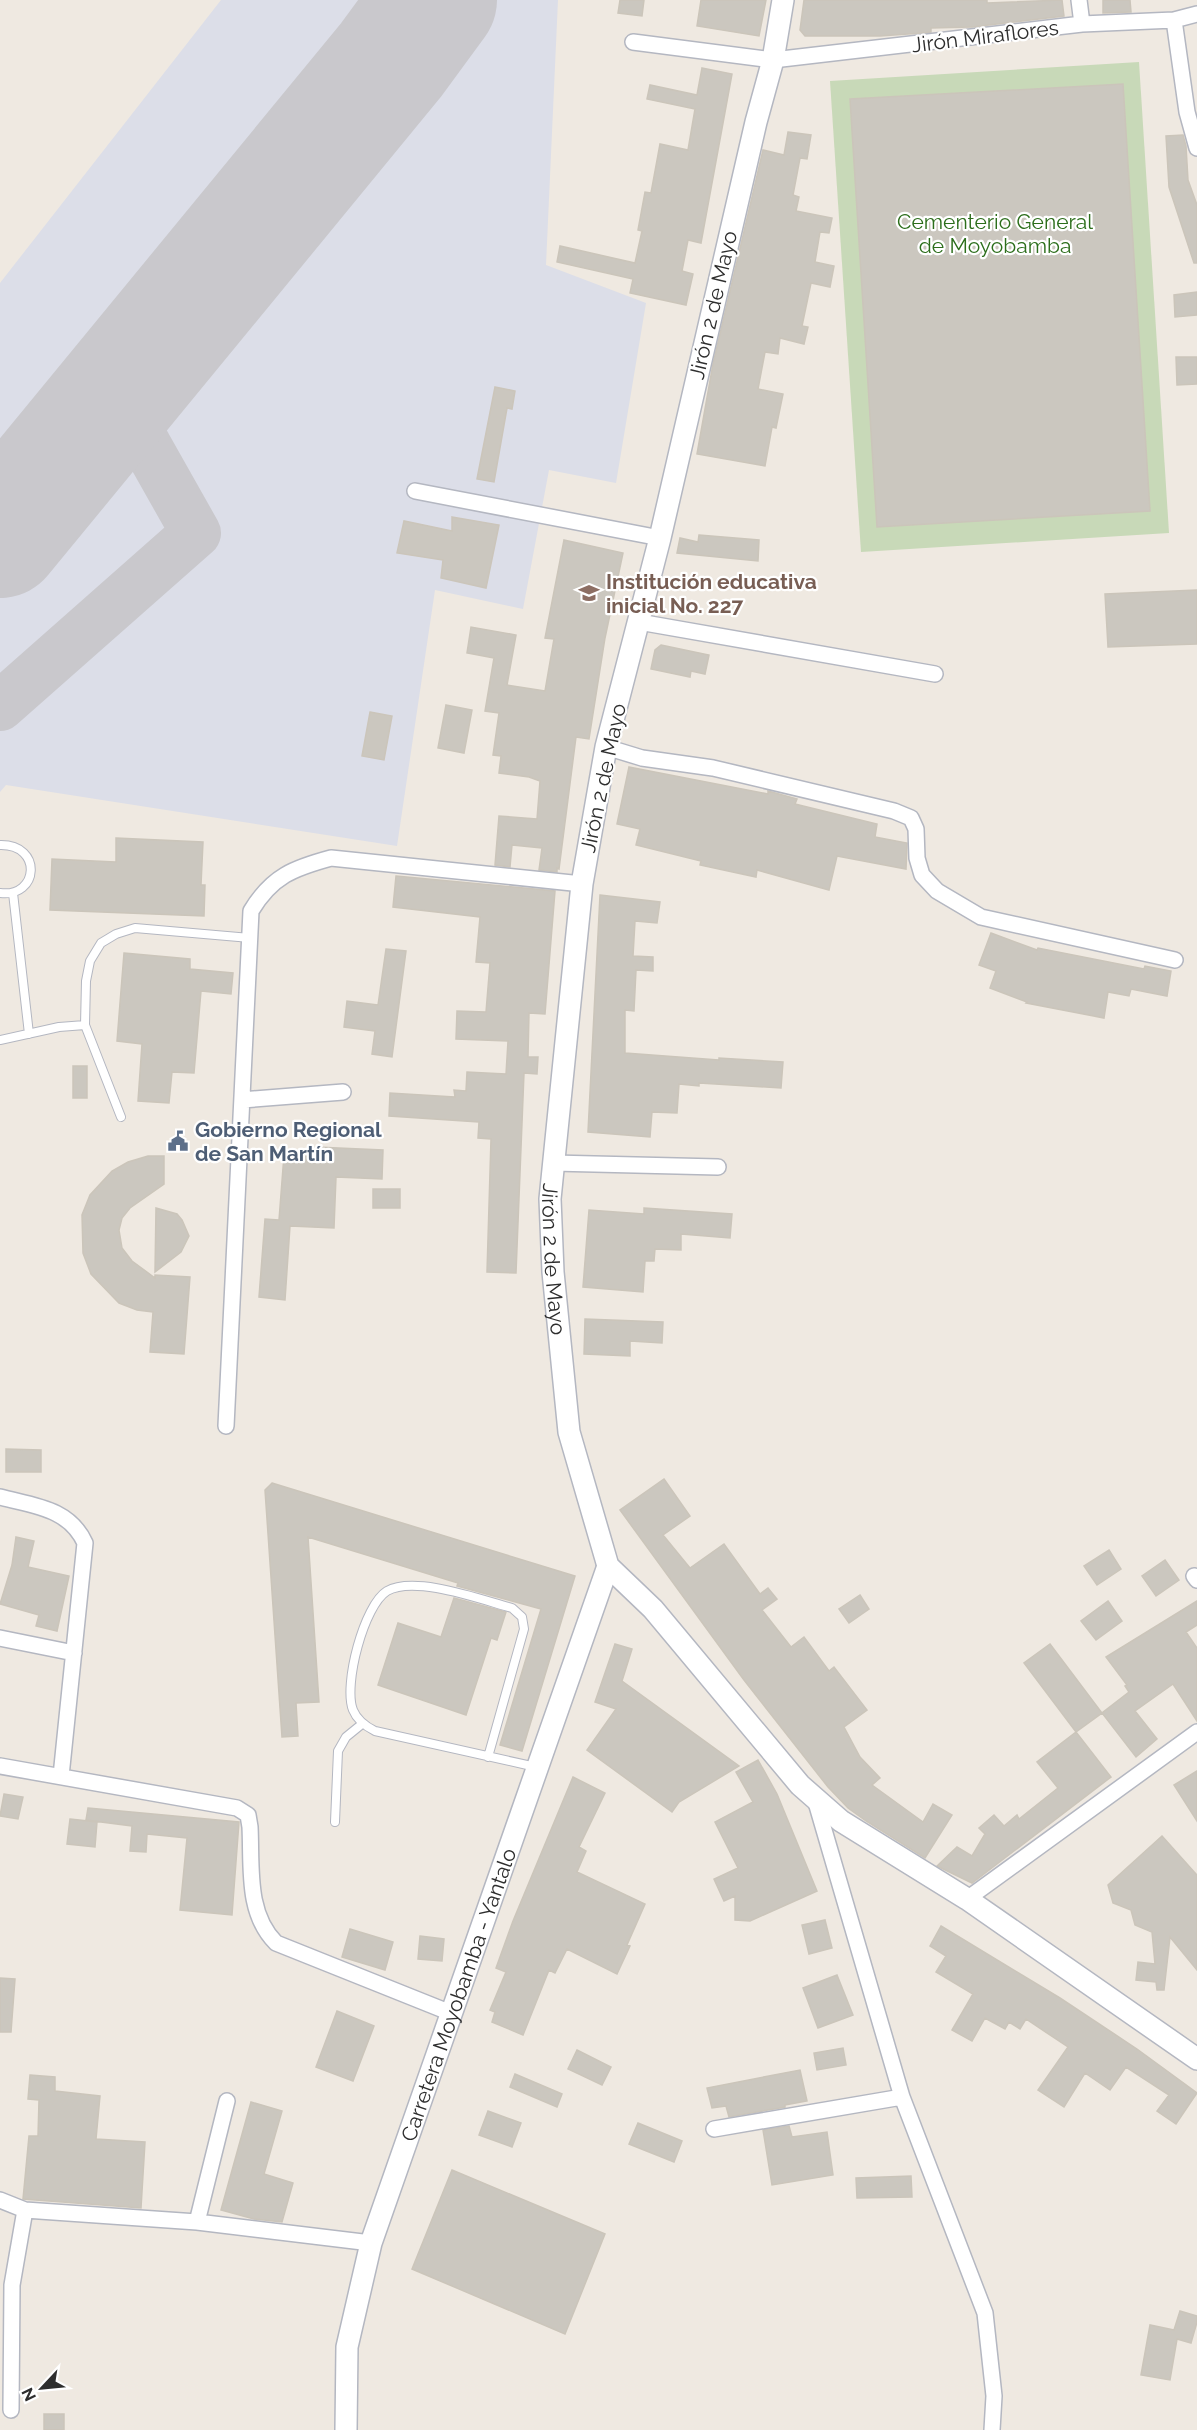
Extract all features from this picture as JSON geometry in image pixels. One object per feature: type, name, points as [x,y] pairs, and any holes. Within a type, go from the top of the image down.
[{"type":"main road","name":"Jirón 2 de Mayo","points":[[609,1566],[569,1432],[553,1272],[550,1199],[582,884],[606,747],[660,538],[772,60],[783,0]]},
{"type":"main road","name":"Carretera Moyobamba - Yantalo","points":[[346,2430],[347,2347],[371,2243],[609,1566]]},
{"type":"main road","points":[[609,1566],[653,1609],[800,1785],[841,1821],[967,1899],[1197,2059]]},
{"type":"street","points":[[1079,0],[1082,24]]},
{"type":"street","name":"Jirón Miraflores","points":[[633,42],[772,60],[1082,24],[1174,20],[1197,14]]},
{"type":"street","points":[[1174,20],[1187,112],[1197,148]]},
{"type":"street","points":[[415,491],[660,538]]},
{"type":"street","points":[[639,622],[935,674]]},
{"type":"street","points":[[606,747],[642,758],[713,768],[894,811],[911,818],[916,829],[917,858],[922,875],[937,891],[981,917],[1175,960]]},
{"type":"street","points":[[226,1426],[251,911],[261,894],[274,880],[301,866],[331,858],[582,884]]},
{"type":"street","points":[[242,1100],[343,1092]]},
{"type":"street","points":[[553,1163],[717,1167]]},
{"type":"street","points":[[0,1497],[42,1508],[68,1518],[79,1528],[85,1543],[61,1776]]},
{"type":"street","points":[[0,1638],[74,1653]]},
{"type":"street","points":[[967,1899],[1197,1732]]},
{"type":"street","points":[[0,1766],[237,1808],[248,1815],[255,1907],[265,1932],[276,1943],[451,2013]]},
{"type":"street","points":[[815,1799],[902,2097],[985,2313],[994,2396],[992,2430]]},
{"type":"street","points":[[714,2129],[902,2097]]},
{"type":"street","points":[[197,2222],[227,2102]]},
{"type":"street","points":[[0,2200],[25,2210],[197,2222],[371,2243]]},
{"type":"street","points":[[11,2410],[12,2285],[25,2210]]},
{"type":"lane","points":[[0,844],[11,844],[21,849],[28,857],[31,868],[29,879],[22,888],[13,893],[0,893]]},
{"type":"lane","points":[[13,893],[29,1034]]},
{"type":"lane","points":[[121,1117],[85,1025],[86,981],[90,961],[101,943],[116,934],[135,928],[250,938]]},
{"type":"lane","points":[[0,1040],[59,1027],[85,1025]]},
{"type":"lane","points":[[488,1757],[524,1629],[522,1617],[512,1608],[434,1588],[408,1586],[388,1590],[375,1602],[366,1621],[355,1657],[350,1698],[353,1711],[362,1724],[375,1731],[488,1757],[537,1767]]},
{"type":"lane","points":[[334,1822],[338,1750],[346,1737],[362,1724]]},
{"type":"shaded area","points":[[221,0],[558,0],[546,265],[646,303],[616,483],[549,470],[523,609],[435,590],[397,846],[6,785],[0,792],[0,283]]},
{"type":"green space","name":"Cementerio General de Moyobamba","points":[[1139,62],[1169,533],[861,552],[830,81]]},
{"type":"building","points":[[620,0],[644,0],[642,16],[618,13]]},
{"type":"building","points":[[701,0],[766,0],[759,36],[697,26]]},
{"type":"building","points":[[804,0],[987,0],[987,3],[1062,0],[1064,16],[972,27],[931,28],[931,32],[922,33],[880,36],[805,36],[800,30]]},
{"type":"building","points":[[1103,0],[1130,0],[1131,12],[1103,13]]},
{"type":"building","points":[[702,68],[732,74],[701,243],[688,240],[682,271],[693,274],[686,305],[630,293],[633,279],[557,262],[560,246],[635,263],[642,231],[638,230],[645,192],[651,193],[660,144],[688,150],[695,109],[647,99],[650,85],[697,95]]},
{"type":"building","name":"Cementerio General de Moyobamba","points":[[1123,84],[1150,511],[877,527],[850,99]]},
{"type":"building","points":[[788,132],[811,135],[807,159],[800,158],[793,195],[799,197],[796,211],[832,218],[829,233],[820,232],[815,262],[834,266],[830,287],[811,283],[802,326],[808,327],[804,344],[780,338],[778,354],[765,352],[758,389],[783,394],[776,428],[772,427],[765,466],[697,454],[713,364],[763,150],[784,155]]},
{"type":"building","points":[[1183,135],[1188,180],[1197,205],[1197,263],[1194,263],[1169,187],[1166,136]]},
{"type":"building","points":[[1197,292],[1197,315],[1175,317],[1174,295]]},
{"type":"building","points":[[1176,357],[1197,357],[1197,384],[1177,385]]},
{"type":"building","points":[[495,387],[515,391],[512,409],[507,408],[494,482],[477,479]]},
{"type":"building","points":[[452,517],[499,525],[486,588],[441,578],[443,560],[397,553],[404,521],[452,531]]},
{"type":"building","points":[[699,535],[759,540],[758,561],[677,553],[680,538],[698,542]]},
{"type":"building","points":[[564,540],[623,553],[605,638],[589,739],[576,737],[557,872],[539,870],[542,848],[512,845],[510,867],[495,865],[499,816],[537,819],[540,781],[529,777],[499,773],[501,756],[493,755],[499,713],[485,711],[494,658],[467,653],[471,627],[516,635],[507,685],[545,691],[554,639],[545,638]]},
{"type":"building","points":[[1197,590],[1197,644],[1108,647],[1105,594]]},
{"type":"building","points":[[661,645],[709,655],[705,674],[691,671],[690,677],[651,669],[655,650]]},
{"type":"building","points":[[446,705],[472,710],[464,753],[438,748]]},
{"type":"building","points":[[370,712],[392,716],[384,760],[362,756]]},
{"type":"building","points":[[629,767],[768,794],[768,791],[797,799],[795,804],[877,824],[875,837],[907,843],[906,869],[837,856],[829,890],[757,870],[756,877],[700,865],[701,861],[636,845],[640,829],[617,824]]},
{"type":"building","points":[[116,838],[203,842],[201,885],[205,885],[204,916],[50,910],[52,859],[116,862]]},
{"type":"building","points":[[396,876],[555,891],[545,1014],[529,1013],[528,1057],[538,1057],[537,1074],[524,1073],[516,1273],[487,1272],[491,1139],[478,1138],[479,1122],[389,1116],[390,1093],[455,1097],[454,1090],[466,1091],[467,1072],[506,1074],[508,1041],[456,1039],[457,1011],[486,1012],[490,963],[476,962],[480,917],[393,907]]},
{"type":"building","points":[[600,895],[660,902],[657,923],[635,921],[633,956],[653,957],[653,971],[636,970],[634,1011],[625,1010],[625,1053],[783,1062],[781,1088],[679,1084],[677,1113],[652,1112],[650,1137],[588,1132]]},
{"type":"building","points":[[991,933],[1037,950],[1038,948],[1144,969],[1145,966],[1171,971],[1167,996],[1131,989],[1129,996],[1108,992],[1104,1018],[1026,1003],[990,988],[996,971],[979,965]]},
{"type":"building","points":[[386,949],[406,951],[392,1057],[372,1054],[375,1031],[344,1027],[347,1001],[378,1005]]},
{"type":"building","points":[[124,953],[190,959],[190,969],[233,973],[231,994],[201,991],[194,1073],[172,1072],[169,1103],[138,1101],[142,1044],[117,1041]]},
{"type":"building","points":[[73,1066],[87,1066],[87,1098],[73,1098]]},
{"type":"building","points":[[316,1147],[383,1150],[382,1179],[336,1177],[334,1228],[290,1226],[285,1300],[259,1297],[265,1219],[279,1220],[284,1155],[316,1157]]},
{"type":"building","points":[[148,1156],[164,1156],[164,1184],[130,1208],[122,1218],[119,1230],[122,1248],[132,1261],[155,1278],[155,1275],[190,1277],[184,1354],[150,1352],[153,1312],[137,1310],[119,1303],[91,1274],[83,1253],[82,1215],[90,1195],[112,1171],[128,1162]]},
{"type":"building","points":[[373,1189],[400,1189],[400,1208],[373,1208]]},
{"type":"building","points":[[156,1208],[177,1214],[189,1236],[181,1252],[155,1272]]},
{"type":"building","points":[[644,1208],[732,1214],[730,1238],[681,1234],[681,1250],[655,1249],[654,1261],[645,1261],[643,1292],[583,1287],[589,1210],[644,1214]]},
{"type":"building","points":[[585,1319],[663,1322],[662,1343],[630,1341],[630,1356],[584,1354]]},
{"type":"building","points":[[6,1449],[41,1450],[41,1472],[6,1472]]},
{"type":"building","points":[[664,1479],[690,1516],[663,1535],[690,1568],[724,1544],[760,1594],[768,1588],[777,1599],[762,1610],[791,1647],[804,1637],[829,1671],[834,1667],[867,1710],[844,1727],[860,1757],[880,1778],[872,1785],[923,1822],[933,1804],[952,1815],[925,1858],[848,1808],[828,1787],[744,1680],[620,1510]]},
{"type":"building","points":[[272,1483],[575,1576],[522,1751],[500,1745],[541,1609],[457,1586],[458,1583],[308,1537],[319,1702],[296,1703],[298,1736],[282,1737],[265,1490]]},
{"type":"building","points":[[16,1537],[34,1541],[28,1567],[69,1576],[57,1631],[36,1626],[39,1615],[0,1604],[12,1565]]},
{"type":"building","points":[[1109,1550],[1121,1569],[1097,1585],[1084,1566]]},
{"type":"building","points":[[1165,1560],[1179,1580],[1156,1596],[1142,1576]]},
{"type":"building","points":[[860,1595],[869,1609],[849,1623],[839,1609]]},
{"type":"building","points":[[454,1598],[506,1612],[497,1640],[491,1638],[466,1715],[378,1685],[398,1623],[441,1637]]},
{"type":"building","points":[[1108,1601],[1122,1621],[1096,1640],[1081,1621]]},
{"type":"building","points":[[1197,1601],[1197,1625],[1186,1632],[1197,1648],[1197,1721],[1173,1684],[1135,1711],[1157,1739],[1136,1757],[1102,1713],[1129,1692],[1125,1686],[1127,1685],[1106,1657]]},
{"type":"building","points":[[615,1644],[632,1649],[622,1681],[739,1766],[679,1802],[672,1812],[587,1750],[616,1709],[595,1702]]},
{"type":"building","points":[[1050,1644],[1102,1713],[1076,1732],[1024,1663]]},
{"type":"building","points":[[1076,1732],[1111,1777],[972,1883],[937,1866],[957,1847],[972,1856],[985,1834],[979,1828],[994,1815],[1004,1826],[1017,1815],[1019,1819],[1058,1788],[1037,1762]]},
{"type":"building","points":[[758,1760],[777,1794],[817,1891],[750,1921],[735,1920],[735,1896],[724,1901],[714,1879],[738,1868],[715,1822],[753,1802],[736,1772]]},
{"type":"building","points":[[1197,1771],[1197,1821],[1174,1785]]},
{"type":"building","points":[[573,1777],[605,1793],[579,1847],[586,1851],[577,1872],[645,1904],[617,1974],[567,1949],[555,1973],[549,1970],[523,2035],[492,2022],[495,2012],[490,2010],[506,1972],[496,1968],[513,1921]]},
{"type":"building","points":[[4,1794],[23,1797],[18,1819],[0,1816]]},
{"type":"building","points":[[88,1808],[239,1822],[232,1915],[180,1910],[187,1838],[147,1834],[146,1852],[130,1851],[132,1826],[86,1820]]},
{"type":"building","points":[[70,1819],[97,1822],[95,1847],[67,1844]]},
{"type":"building","points":[[1162,1836],[1197,1875],[1197,1970],[1170,1937],[1164,1990],[1157,1990],[1156,1982],[1136,1980],[1138,1962],[1155,1964],[1152,1932],[1135,1925],[1131,1910],[1113,1903],[1108,1885]]},
{"type":"building","points":[[825,1920],[832,1948],[809,1954],[802,1925]]},
{"type":"building","points":[[941,1926],[1060,1998],[1137,2049],[1197,2093],[1176,2124],[1157,2111],[1169,2095],[1126,2067],[1110,2090],[1085,2073],[1064,2107],[1038,2090],[1068,2047],[1026,2019],[1020,2029],[1009,2022],[1005,2029],[985,2018],[972,2041],[952,2030],[973,1994],[936,1972],[946,1956],[930,1946]]},
{"type":"building","points":[[350,1929],[393,1942],[385,1970],[342,1957]]},
{"type":"building","points":[[420,1936],[444,1939],[442,1961],[418,1959]]},
{"type":"building","points":[[837,1975],[853,2015],[818,2028],[803,1988]]},
{"type":"building","points":[[0,1978],[15,1979],[11,2032],[0,2032]]},
{"type":"building","points":[[337,2011],[374,2026],[353,2081],[316,2067]]},
{"type":"building","points":[[843,2048],[846,2065],[817,2070],[814,2053]]},
{"type":"building","points":[[577,2050],[611,2067],[602,2085],[568,2069]]},
{"type":"building","points":[[800,2070],[807,2101],[729,2117],[726,2106],[712,2108],[707,2088]]},
{"type":"building","points":[[515,2074],[562,2094],[557,2107],[510,2087]]},
{"type":"building","points":[[30,2075],[55,2077],[55,2091],[100,2096],[96,2139],[145,2142],[141,2208],[23,2199],[29,2136],[38,2136],[39,2100],[28,2099]]},
{"type":"building","points":[[251,2102],[282,2111],[264,2174],[293,2183],[282,2222],[254,2219],[221,2210]]},
{"type":"building","points":[[488,2111],[521,2123],[512,2147],[479,2135]]},
{"type":"building","points":[[638,2123],[682,2141],[674,2162],[629,2144]]},
{"type":"building","points":[[789,2126],[792,2137],[827,2132],[833,2175],[772,2185],[763,2130]]},
{"type":"building","points":[[452,2170],[605,2234],[565,2334],[412,2269]]},
{"type":"building","points":[[911,2176],[912,2197],[857,2198],[856,2178]]},
{"type":"building","points":[[1180,2311],[1197,2316],[1197,2322],[1191,2343],[1177,2339],[1170,2380],[1141,2375],[1150,2325],[1174,2330]]},
{"type":"building","points":[[44,2414],[64,2414],[64,2430],[44,2430]]},
{"type":"taxiway","points":[[0,706],[196,533],[117,393]]},
{"type":"runway","points":[[0,536],[391,60],[435,0]]},
{"type":"place","name":"Institución educativa inicial No. 227","points":[[589,593]]},
{"type":"place","name":"Gobierno Regional de San Martín","points":[[178,1141]]}]
